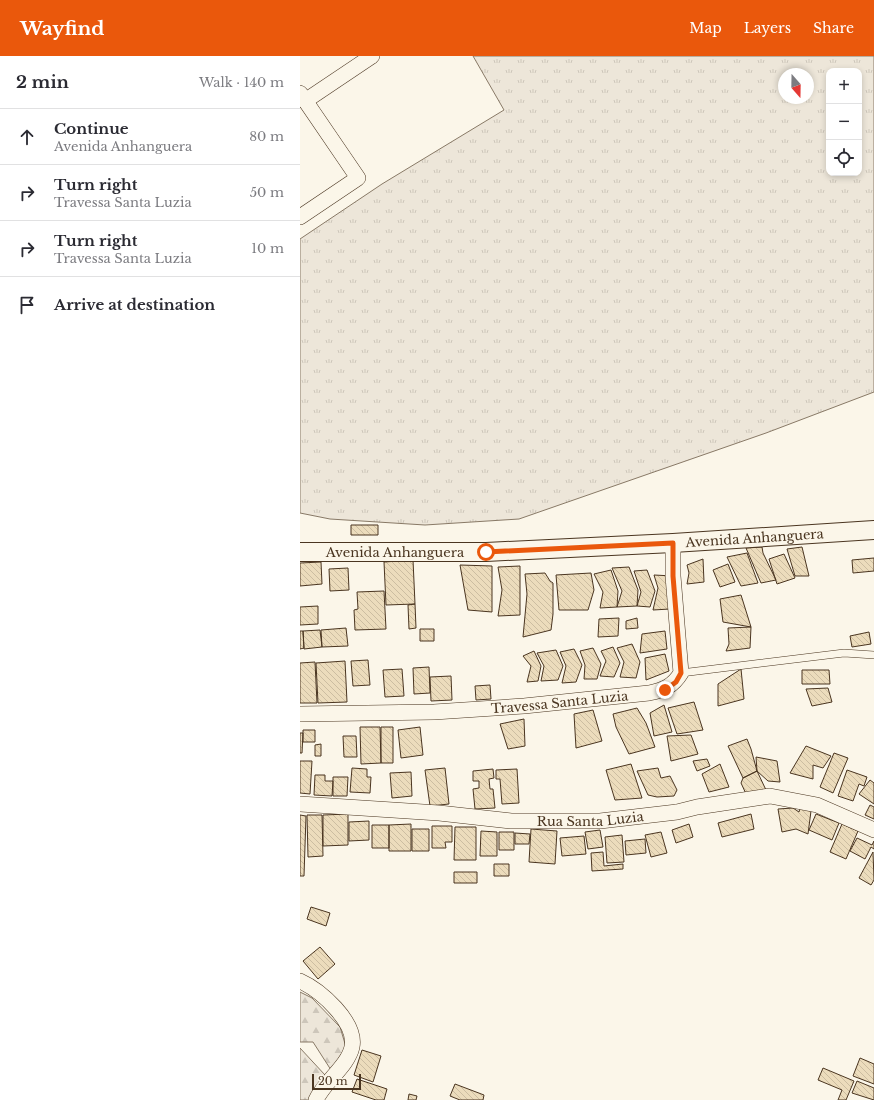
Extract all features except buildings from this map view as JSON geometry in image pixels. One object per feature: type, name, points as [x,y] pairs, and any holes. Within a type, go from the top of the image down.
[{"type":"street","points":[[300,217],[358,178],[303,97],[372,56]]},
{"type":"street","name":"Avenida Anhanguera","points":[[300,552],[486,552],[673,543],[874,530]]},
{"type":"street","points":[[673,543],[673,576],[681,673]]},
{"type":"street","name":"Travessa Santa Luzia","points":[[300,714],[434,712],[524,706],[649,693],[665,690],[676,682],[681,673]]},
{"type":"street","name":"Rua Santa Luzia","points":[[300,804],[439,813],[511,820],[600,821],[677,812],[697,807],[770,796],[817,805],[874,830]]},
{"type":"street","points":[[300,981],[310,986],[331,1002],[342,1018],[351,1037],[352,1048],[340,1069],[323,1086],[316,1100]]},
{"type":"lane","points":[[681,673],[844,653],[874,655]]},
{"type":"green space","points":[[473,56],[874,56],[874,392],[766,433],[519,519],[425,525],[330,519],[300,513],[300,239],[382,184],[504,110]]},
{"type":"green space","points":[[300,992],[312,998],[340,1027],[346,1047],[331,1070],[313,1042],[300,1042]]},
{"type":"green space","points":[[300,1048],[325,1075],[313,1100],[300,1100]]},
{"type":"route","points":[[486,552],[673,543],[673,576],[681,673],[676,682],[665,690]]}]
